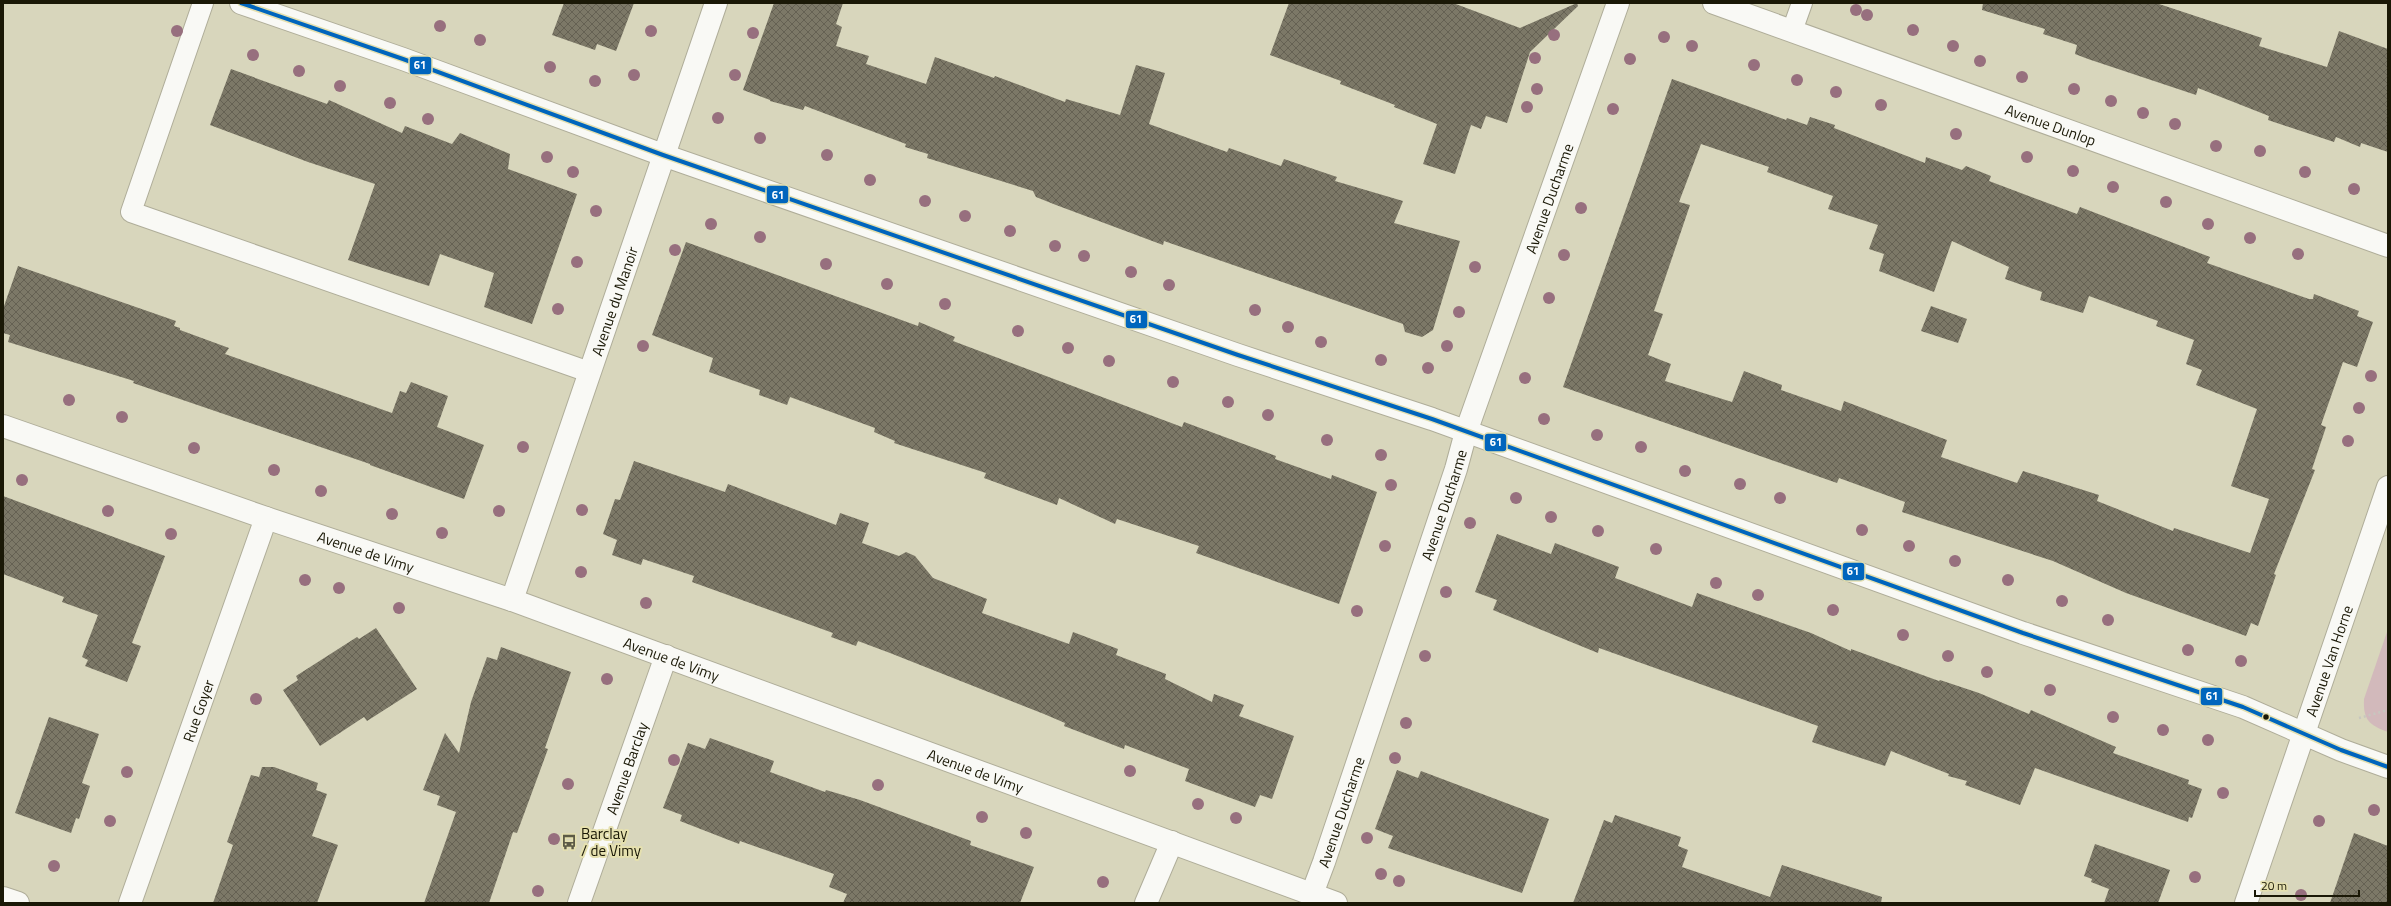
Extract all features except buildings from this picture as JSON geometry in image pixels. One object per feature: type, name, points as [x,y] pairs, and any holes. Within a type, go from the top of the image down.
[{"type":"street","points":[[241,3],[403,60],[663,155],[1466,432],[2008,628],[2243,707],[2303,732],[2341,750],[2388,766]]},
{"type":"street","name":"Avenue du Manoir","points":[[512,600],[716,3]]},
{"type":"street","name":"Avenue Ducharme","points":[[1312,894],[1456,469],[1466,432],[1618,3]]},
{"type":"street","name":"Avenue Dunlop","points":[[1714,3],[2388,246]]},
{"type":"street","name":"Avenue de Vimy","points":[[3,426],[266,518],[512,600],[1336,903]]},
{"type":"street","name":"Avenue Van Horne","points":[[2246,903],[2303,732],[2388,487]]},
{"type":"street","name":"Rue Goyer","points":[[130,903],[266,518]]},
{"type":"street","name":"Avenue Barclay","points":[[579,903],[666,656]]},
{"type":"street","points":[[1146,903],[1172,842]]},
{"type":"street","points":[[3,898],[18,903]]},
{"type":"lane","points":[[203,3],[131,212],[589,372]]},
{"type":"lane","points":[[1792,31],[1802,3]]},
{"type":"path","points":[[2359,718],[2388,710]]},
{"type":"shaded area","points":[[2388,629],[2388,732],[2376,727],[2368,721],[2365,712],[2364,699]]},
{"type":"transit line","name":"61","points":[[241,3],[403,59],[663,155],[1238,355],[1432,419],[2023,633],[2243,707],[2341,750],[2388,767]]},
{"type":"place","name":"Barclay / de Vimy","points":[[569,842]]}]
